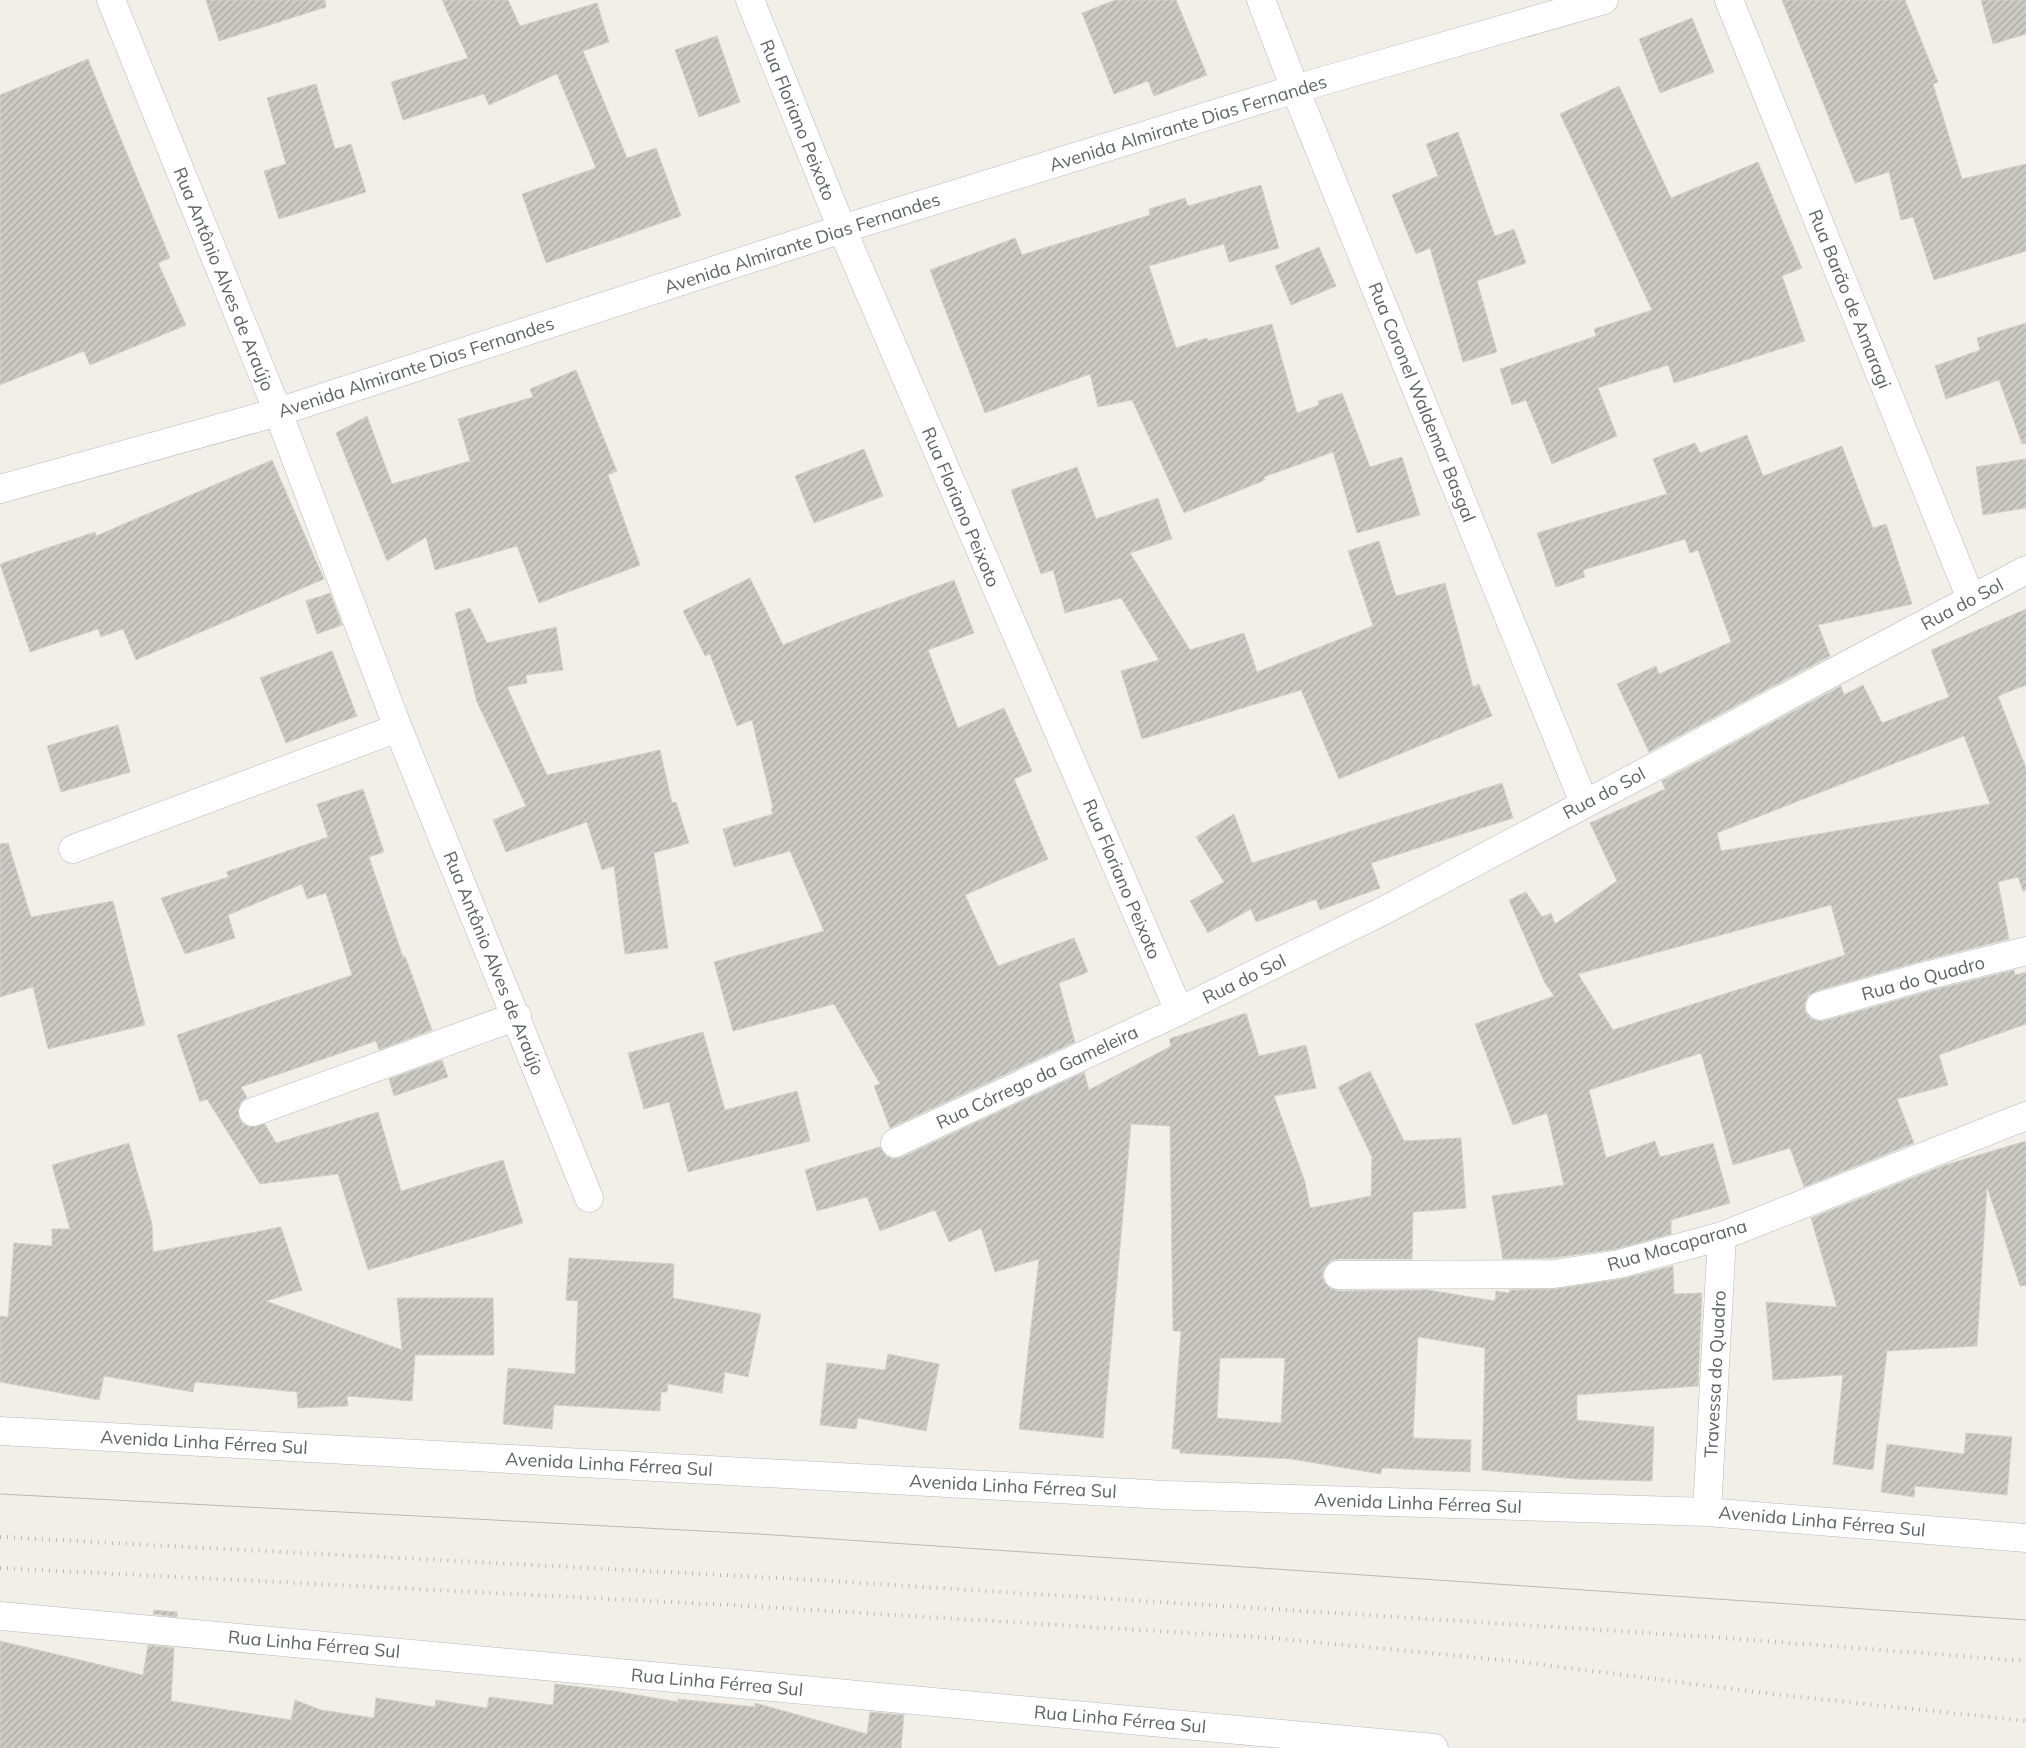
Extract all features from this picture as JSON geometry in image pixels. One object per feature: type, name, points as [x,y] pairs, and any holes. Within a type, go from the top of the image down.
[{"type":"street","name":"Rua Antônio Alves de Araújo","points":[[111,0],[278,412],[398,728],[517,1016],[589,1198]]},
{"type":"street","name":"Rua Floriano Peixoto","points":[[750,0],[842,230],[1179,1011]]},
{"type":"street","name":"Rua Coronel Waldemar Basgal","points":[[1261,0],[1584,803]]},
{"type":"street","name":"Avenida Almirante Dias Fernandes","points":[[0,489],[278,412],[842,230],[1296,89],[1604,0]]},
{"type":"street","name":"Rua Barão de Amaragi","points":[[1730,0],[1971,599]]},
{"type":"street","name":"Rua do Sol","points":[[1179,1011],[1383,911],[2026,570]]},
{"type":"street","points":[[73,849],[398,728]]},
{"type":"street","name":"Rua do Quadro","points":[[1820,1006],[1929,974],[2026,951]]},
{"type":"street","name":"Rua Córrego da Gameleira","points":[[895,1143],[1179,1011]]},
{"type":"street","points":[[253,1112],[517,1016]]},
{"type":"street","name":"Rua Macaparana","points":[[1338,1275],[1554,1274],[1619,1264],[1722,1236],[2026,1116]]},
{"type":"street","name":"Travessa do Quadro","points":[[1708,1512],[1722,1236]]},
{"type":"street","name":"Avenida Linha Férrea Sul","points":[[0,1431],[1166,1495],[1708,1512],[2026,1538]]},
{"type":"street","name":"Rua Linha Férrea Sul","points":[[0,1616],[1389,1746],[1434,1748]]},
{"type":"building","points":[[206,0],[325,0],[326,7],[219,41]]},
{"type":"building","points":[[442,0],[508,0],[520,26],[597,3],[609,42],[583,51],[627,158],[656,148],[681,216],[546,263],[522,194],[596,168],[557,74],[489,105],[484,94],[403,120],[391,82],[468,58]]},
{"type":"building","points":[[1115,0],[1176,0],[1207,75],[1154,96],[1148,81],[1114,94],[1082,13]]},
{"type":"building","points":[[1782,0],[1905,0],[1938,82],[1933,84],[1962,179],[2026,164],[2026,251],[1934,280],[1913,217],[1901,220],[1889,172],[1855,183]]},
{"type":"building","points":[[1981,0],[2026,0],[2026,34],[1993,44]]},
{"type":"building","points":[[1692,18],[1714,72],[1660,93],[1639,39]]},
{"type":"building","points":[[717,36],[740,102],[699,117],[675,50]]},
{"type":"building","points":[[88,59],[170,258],[158,263],[186,325],[90,365],[84,351],[0,385],[0,95]]},
{"type":"building","points":[[316,84],[335,149],[351,144],[366,192],[279,219],[264,171],[286,164],[267,98]]},
{"type":"building","points":[[1619,86],[1671,198],[1758,162],[1802,268],[1782,276],[1805,341],[1674,383],[1668,365],[1598,388],[1617,436],[1552,464],[1526,400],[1512,405],[1500,369],[1596,336],[1594,329],[1652,310],[1560,114]]},
{"type":"building","points":[[1458,132],[1495,236],[1514,229],[1526,263],[1477,281],[1497,352],[1463,362],[1430,248],[1416,254],[1392,195],[1438,176],[1426,144]]},
{"type":"building","points":[[1261,185],[1279,248],[1229,262],[1224,244],[1149,266],[1176,348],[1207,338],[1208,341],[1272,324],[1297,413],[1319,405],[1318,401],[1342,393],[1370,467],[1402,457],[1420,515],[1357,533],[1333,452],[1264,477],[1265,480],[1184,513],[1132,400],[1098,407],[1090,374],[985,413],[930,270],[1015,238],[1022,255],[1150,215],[1149,209],[1185,198],[1188,206]]},
{"type":"building","points":[[1319,247],[1336,286],[1291,305],[1275,266]]},
{"type":"building","points":[[2026,323],[2026,443],[2022,444],[1999,380],[1946,399],[1935,366],[1980,350],[1977,338]]},
{"type":"building","points":[[576,370],[617,471],[608,475],[640,565],[539,603],[517,546],[435,570],[426,537],[387,561],[336,433],[367,416],[392,484],[470,461],[458,419],[533,397],[530,389]]},
{"type":"building","points":[[1747,435],[1763,476],[1842,446],[1873,528],[1886,524],[1912,604],[1818,625],[1830,656],[1649,752],[1617,684],[1656,666],[1659,674],[1731,642],[1698,550],[1690,553],[1685,539],[1583,570],[1585,577],[1556,587],[1537,533],[1667,494],[1653,459],[1695,443],[1700,453]]},
{"type":"building","points":[[864,449],[883,496],[814,523],[795,476]]},
{"type":"building","points":[[2026,459],[2026,508],[1983,515],[1976,467]]},
{"type":"building","points":[[272,460],[324,579],[136,660],[123,629],[101,637],[98,629],[30,652],[0,564],[95,532],[96,536]]},
{"type":"building","points":[[1077,467],[1096,519],[1158,498],[1172,539],[1130,553],[1190,650],[1244,633],[1257,672],[1373,626],[1348,551],[1379,541],[1396,596],[1445,583],[1473,687],[1479,684],[1492,716],[1339,779],[1301,690],[1142,739],[1121,671],[1159,660],[1121,598],[1065,613],[1053,570],[1041,574],[1011,490]]},
{"type":"building","points":[[750,578],[783,645],[954,580],[974,633],[928,650],[958,728],[1004,708],[1032,771],[1014,779],[1048,859],[965,895],[998,966],[1074,938],[1088,972],[1059,983],[1075,1042],[890,1128],[874,1086],[880,1084],[834,1004],[733,1031],[714,962],[824,931],[790,851],[734,867],[723,829],[773,814],[771,809],[773,808],[752,720],[737,726],[710,654],[705,656],[683,611]]},
{"type":"building","points":[[330,593],[342,625],[317,634],[306,601]]},
{"type":"building","points":[[470,608],[487,643],[556,627],[563,670],[526,675],[527,683],[507,687],[547,775],[660,750],[672,803],[676,802],[689,843],[654,853],[668,948],[625,954],[614,866],[602,870],[587,822],[506,852],[493,820],[526,806],[477,702],[455,613]]},
{"type":"building","points":[[2026,609],[2026,685],[1998,696],[2026,768],[2026,890],[2023,891],[2018,877],[1998,882],[2009,939],[1925,960],[1816,991],[1808,996],[1805,1003],[1805,1011],[1810,1018],[1824,1021],[1933,990],[2014,970],[2015,975],[2026,972],[2026,1024],[1939,1055],[1948,1085],[1897,1099],[1914,1143],[1804,1187],[1790,1148],[1733,1165],[1701,1053],[1589,1090],[1606,1158],[1655,1141],[1660,1157],[1713,1143],[1730,1203],[1671,1220],[1671,1234],[1616,1249],[1553,1258],[1503,1259],[1492,1196],[1564,1185],[1547,1113],[1513,1125],[1475,1024],[1554,996],[1545,983],[1509,900],[1526,892],[1542,917],[1551,913],[1555,924],[1617,881],[1590,823],[1665,789],[1662,781],[1841,686],[1844,695],[1863,685],[1882,723],[1949,697],[1931,650]],"holes":[[[1964,736],[1990,804],[1721,851],[1717,833]],[[1831,905],[1845,955],[1613,1030],[1578,974]]]},
{"type":"building","points":[[332,651],[357,716],[286,743],[260,678]]},
{"type":"building","points":[[118,725],[130,772],[61,792],[47,746]]},
{"type":"building","points":[[1502,783],[1513,818],[1371,863],[1380,888],[1320,910],[1316,899],[1256,922],[1251,909],[1208,933],[1190,901],[1224,882],[1196,837],[1234,814],[1252,863]]},
{"type":"building","points":[[363,789],[384,852],[369,857],[403,957],[405,956],[432,1030],[379,1050],[376,1041],[241,1087],[247,1097],[241,1102],[238,1109],[239,1118],[243,1124],[250,1127],[265,1124],[276,1143],[378,1112],[401,1191],[503,1160],[523,1223],[368,1270],[338,1174],[260,1184],[207,1099],[200,1102],[177,1035],[352,975],[326,893],[307,899],[302,884],[228,915],[235,938],[185,954],[161,898],[229,877],[226,872],[328,837],[317,804]]},
{"type":"building","points":[[8,843],[31,917],[113,901],[145,1025],[48,1049],[33,987],[0,997],[0,844]]},
{"type":"building","points":[[1246,1013],[1259,1056],[1306,1045],[1316,1088],[1274,1096],[1305,1182],[1310,1208],[1371,1196],[1372,1157],[1338,1087],[1370,1071],[1404,1141],[1461,1138],[1466,1208],[1413,1212],[1412,1259],[1338,1259],[1331,1261],[1325,1267],[1322,1275],[1324,1282],[1330,1288],[1338,1291],[1428,1290],[1495,1301],[1496,1291],[1510,1293],[1509,1290],[1556,1289],[1621,1279],[1673,1266],[1674,1294],[1702,1293],[1698,1386],[1577,1395],[1577,1420],[1654,1427],[1652,1481],[1576,1479],[1482,1470],[1485,1348],[1418,1337],[1413,1438],[1471,1440],[1470,1472],[1382,1468],[1381,1474],[1291,1459],[1180,1453],[1180,1449],[1172,1449],[1181,1331],[1173,1331],[1170,1126],[1131,1124],[1103,1438],[1019,1429],[1039,1259],[995,1272],[981,1228],[949,1242],[935,1210],[880,1231],[867,1197],[817,1211],[805,1170],[880,1147],[886,1156],[894,1159],[902,1157],[1084,1072],[1089,1090],[1171,1046],[1169,1039]],"holes":[[[1220,1358],[1285,1358],[1281,1423],[1217,1418]]]},
{"type":"building","points":[[703,1032],[725,1110],[797,1091],[810,1141],[688,1172],[669,1102],[644,1109],[628,1053]]},
{"type":"building","points":[[442,1060],[448,1077],[394,1096],[389,1079]]},
{"type":"building","points":[[2026,1141],[2026,1285],[2020,1286],[1987,1187],[1977,1346],[1887,1351],[1873,1470],[1833,1464],[1843,1375],[1773,1380],[1766,1302],[1837,1307],[1811,1218],[1945,1165]]},
{"type":"building","points":[[129,1143],[152,1224],[153,1252],[281,1227],[302,1290],[266,1301],[402,1350],[397,1298],[493,1298],[494,1355],[415,1355],[412,1401],[347,1396],[348,1406],[298,1408],[297,1392],[195,1382],[193,1392],[104,1376],[99,1400],[0,1382],[0,1316],[8,1317],[14,1243],[52,1246],[52,1229],[70,1229],[52,1165]]},
{"type":"building","points":[[569,1258],[674,1264],[673,1298],[761,1314],[748,1377],[725,1372],[722,1393],[668,1384],[667,1392],[661,1392],[660,1411],[554,1405],[552,1429],[503,1424],[508,1368],[575,1374],[578,1301],[566,1300]]},
{"type":"building","points":[[888,1354],[939,1364],[926,1431],[858,1418],[856,1429],[820,1425],[827,1363],[885,1370]]},
{"type":"building","points":[[1966,1433],[2012,1437],[2007,1495],[1915,1486],[1914,1497],[1881,1492],[1887,1444],[1964,1454]]},
{"type":"building","points":[[154,1610],[177,1612],[177,1617],[153,1614]]},
{"type":"building","points":[[0,1641],[143,1675],[148,1645],[174,1648],[171,1701],[291,1720],[295,1700],[321,1710],[374,1718],[376,1698],[435,1707],[436,1700],[487,1708],[489,1697],[553,1705],[555,1684],[614,1691],[678,1702],[678,1699],[755,1707],[755,1703],[867,1734],[870,1712],[904,1715],[901,1748],[0,1748]]},
{"type":"tram line","points":[[0,1494],[759,1534],[2026,1620]]},
{"type":"railway","points":[[0,1537],[798,1579],[1712,1637],[2026,1661]]},
{"type":"railway","points":[[0,1568],[731,1605],[1271,1638],[1513,1661],[1773,1694],[2026,1721]]}]
